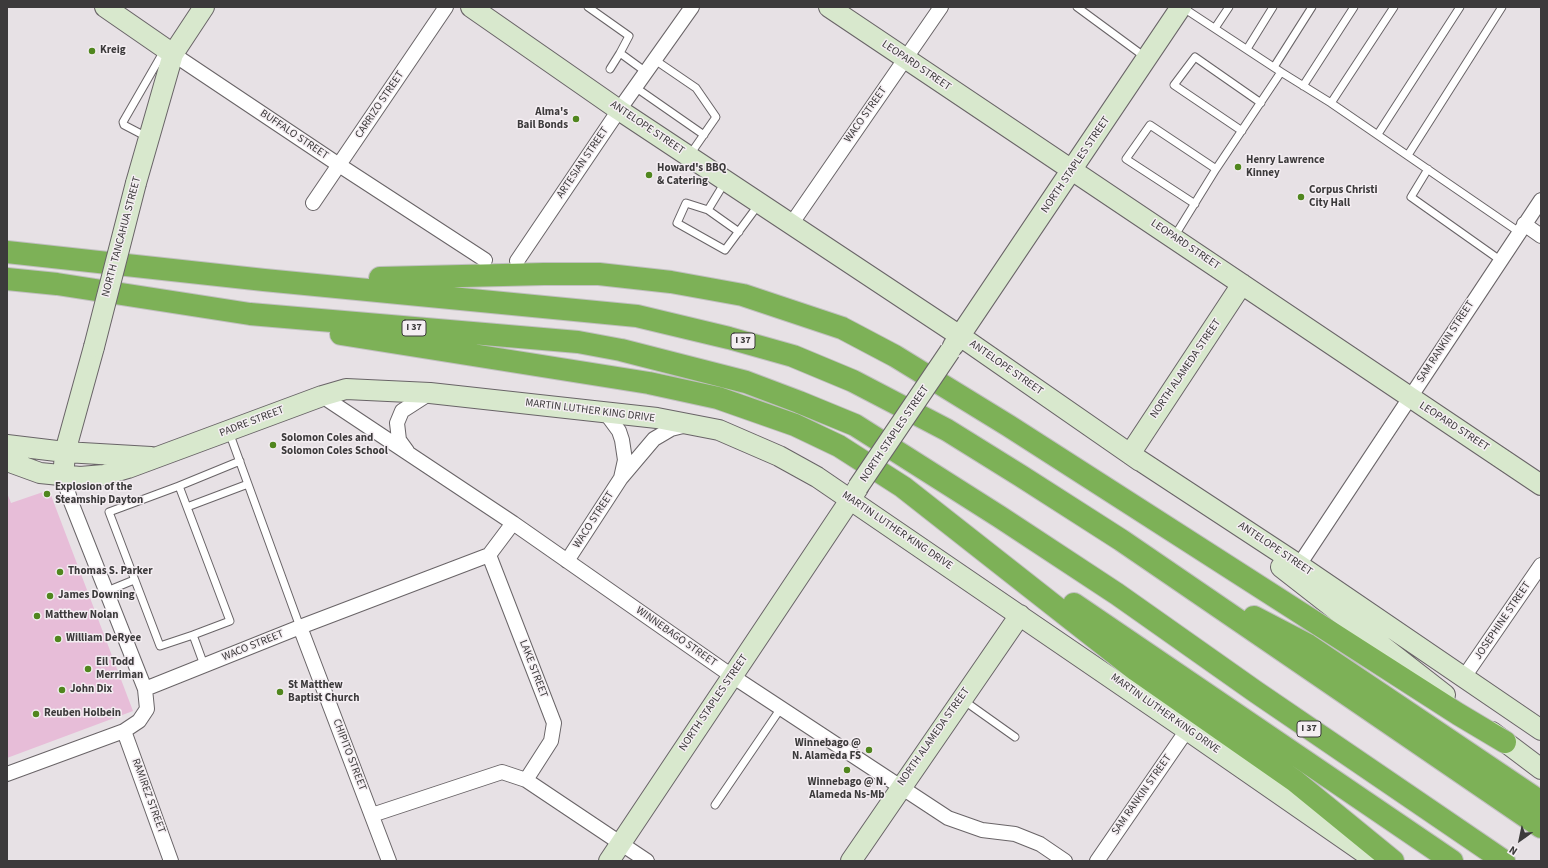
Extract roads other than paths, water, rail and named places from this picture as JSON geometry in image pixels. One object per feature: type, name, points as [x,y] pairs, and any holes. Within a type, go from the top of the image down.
[{"type":"highway","name":"I 37","points":[[7,252],[637,316],[723,336],[793,356],[853,381],[947,430],[1166,571],[1541,827]]},
{"type":"highway","points":[[236,276],[399,279],[544,274],[599,274],[671,282],[743,295],[842,328],[896,356],[1010,426],[1458,714],[1505,742]]},
{"type":"highway","name":"I 37","points":[[7,279],[57,284],[250,314],[578,342],[600,346],[746,382],[855,425],[1000,517],[1117,594],[1256,692],[1504,861]]},
{"type":"highway","points":[[250,314],[314,330],[649,383],[718,398],[795,425],[839,446],[903,487],[1452,861]]},
{"type":"highway","points":[[903,487],[1136,670],[1295,781],[1393,861]]},
{"type":"highway","points":[[1166,571],[1308,645],[1541,802]]},
{"type":"main road","name":"BUFFALO STREET","points":[[105,7],[169,51]]},
{"type":"main road","name":"NORTH TANCAHUA STREET","points":[[63,476],[65,452],[149,138],[169,51],[204,7]]},
{"type":"main road","name":"ANTELOPE STREET","points":[[472,7],[619,110],[792,224],[955,343],[1130,454],[1299,565],[1541,730]]},
{"type":"main road","name":"LEOPARD STREET","points":[[829,7],[905,59],[1073,169],[1410,398],[1541,485]]},
{"type":"main road","name":"NORTH STAPLES STREET","points":[[609,861],[1181,7]]},
{"type":"main road","name":"NORTH ALAMEDA STREET","points":[[1130,454],[1242,284]]},
{"type":"main road","name":"MARTIN LUTHER KING DRIVE","points":[[346,389],[430,393],[657,418],[719,430],[779,456],[817,477],[855,493],[1020,615],[1376,861]]},
{"type":"main road","name":"PADRE STREET","points":[[7,461],[40,473],[80,477],[104,475],[159,457],[322,396],[346,389]]},
{"type":"main road","name":"PADRE STREET","points":[[7,445],[65,452],[159,457]]},
{"type":"main road","points":[[1130,454],[1204,508],[1541,769]]},
{"type":"main road","name":"NORTH ALAMEDA STREET","points":[[851,861],[900,786],[1020,615]]},
{"type":"street","name":"CARRIZO STREET","points":[[313,203],[446,7]]},
{"type":"street","name":"ARTESIAN STREET","points":[[517,261],[619,110],[692,7]]},
{"type":"street","name":"WACO STREET","points":[[792,224],[941,7]]},
{"type":"street","name":"BUFFALO STREET","points":[[169,51],[339,165],[485,260]]},
{"type":"street","name":"SAM RANKIN STREET","points":[[1299,565],[1541,200]]},
{"type":"street","points":[[1522,228],[1541,236]]},
{"type":"street","points":[[410,455],[399,440],[397,423],[402,411],[430,393]]},
{"type":"street","name":"WINNEBAGO STREET","points":[[322,396],[513,523],[732,676],[948,818],[982,830],[1015,834],[1040,844],[1065,861]]},
{"type":"street","name":"WACO STREET","points":[[605,412],[619,431],[622,440],[625,460],[621,478]]},
{"type":"street","name":"WACO STREET","points":[[567,561],[621,478],[654,439],[671,429],[691,425]]},
{"type":"street","points":[[7,774],[124,731],[139,722],[147,709],[145,689],[63,476]]},
{"type":"street","points":[[489,555],[513,523]]},
{"type":"street","name":"WACO STREET","points":[[145,689],[300,627],[489,555]]},
{"type":"street","name":"LAKE STREET","points":[[489,555],[554,723],[551,741],[526,780]]},
{"type":"street","name":"JOSEPHINE STREET","points":[[1464,677],[1541,565]]},
{"type":"street","name":"CHIPITO STREET","points":[[300,627],[389,861]]},
{"type":"street","name":"SAM RANKIN STREET","points":[[1097,861],[1187,730]]},
{"type":"street","name":"RAMIREZ STREET","points":[[124,731],[171,861]]},
{"type":"street","points":[[372,815],[502,772],[526,780],[647,861]]},
{"type":"lane","points":[[588,7],[629,36],[610,69]]},
{"type":"lane","points":[[1077,7],[1147,58]]},
{"type":"lane","points":[[1181,7],[1522,228]]},
{"type":"lane","points":[[1215,28],[1229,7]]},
{"type":"lane","points":[[1247,49],[1273,7]]},
{"type":"lane","points":[[1274,67],[1312,7]]},
{"type":"lane","points":[[1303,86],[1354,7]]},
{"type":"lane","points":[[1331,103],[1394,7]]},
{"type":"lane","points":[[1378,134],[1460,7]]},
{"type":"lane","points":[[1408,154],[1502,7]]},
{"type":"lane","points":[[149,138],[124,125],[122,122],[154,67],[169,51]]},
{"type":"lane","points":[[620,53],[646,72]]},
{"type":"lane","points":[[1242,131],[1174,85],[1194,56],[1261,103]]},
{"type":"lane","points":[[655,60],[696,88],[716,117],[689,156]]},
{"type":"lane","points":[[1174,237],[1216,169],[1282,72]]},
{"type":"lane","points":[[635,87],[704,135]]},
{"type":"lane","points":[[1194,204],[1126,159],[1150,126],[1216,169]]},
{"type":"lane","points":[[1428,168],[1411,197],[1500,260]]},
{"type":"lane","points":[[708,210],[726,181]]},
{"type":"lane","points":[[738,232],[708,210],[686,203],[677,223],[725,250],[760,203]]},
{"type":"lane","points":[[229,432],[300,627]]},
{"type":"lane","points":[[179,486],[230,621],[160,646],[109,512],[240,461]]},
{"type":"lane","points":[[187,508],[248,484]]},
{"type":"lane","points":[[106,591],[134,580]]},
{"type":"lane","points":[[193,635],[204,665]]},
{"type":"lane","points":[[961,699],[1015,737]]},
{"type":"lane","points":[[715,805],[781,708]]},
{"type":"place","name":"Kreig","points":[[92,51]]},
{"type":"place","name":"Alma's Bail Bonds","points":[[576,119]]},
{"type":"place","name":"Henry Lawrence Kinney","points":[[1238,167]]},
{"type":"place","name":"Howard's BBQ & Catering","points":[[649,175]]},
{"type":"place","name":"Corpus Christi City Hall","points":[[1301,197]]},
{"type":"place","name":"Solomon Coles and Solomon Coles School","points":[[273,445]]},
{"type":"place","name":"Explosion of the Steamship Dayton","points":[[47,494]]},
{"type":"place","name":"Thomas S. Parker","points":[[60,572]]},
{"type":"place","name":"James Downing","points":[[50,596]]},
{"type":"place","name":"Matthew Nolan","points":[[37,616]]},
{"type":"place","name":"William DeRyee","points":[[58,639]]},
{"type":"place","name":"Eil Todd Merriman","points":[[88,669]]},
{"type":"place","name":"John Dix","points":[[62,690]]},
{"type":"place","name":"St Matthew Baptist Church","points":[[280,692]]},
{"type":"place","name":"Reuben Holbein","points":[[36,714]]},
{"type":"place","name":"Winnebago @ N. Alameda FS","points":[[869,750]]},
{"type":"place","name":"Winnebago @ N. Alameda Ns-Mb","points":[[847,770]]}]
